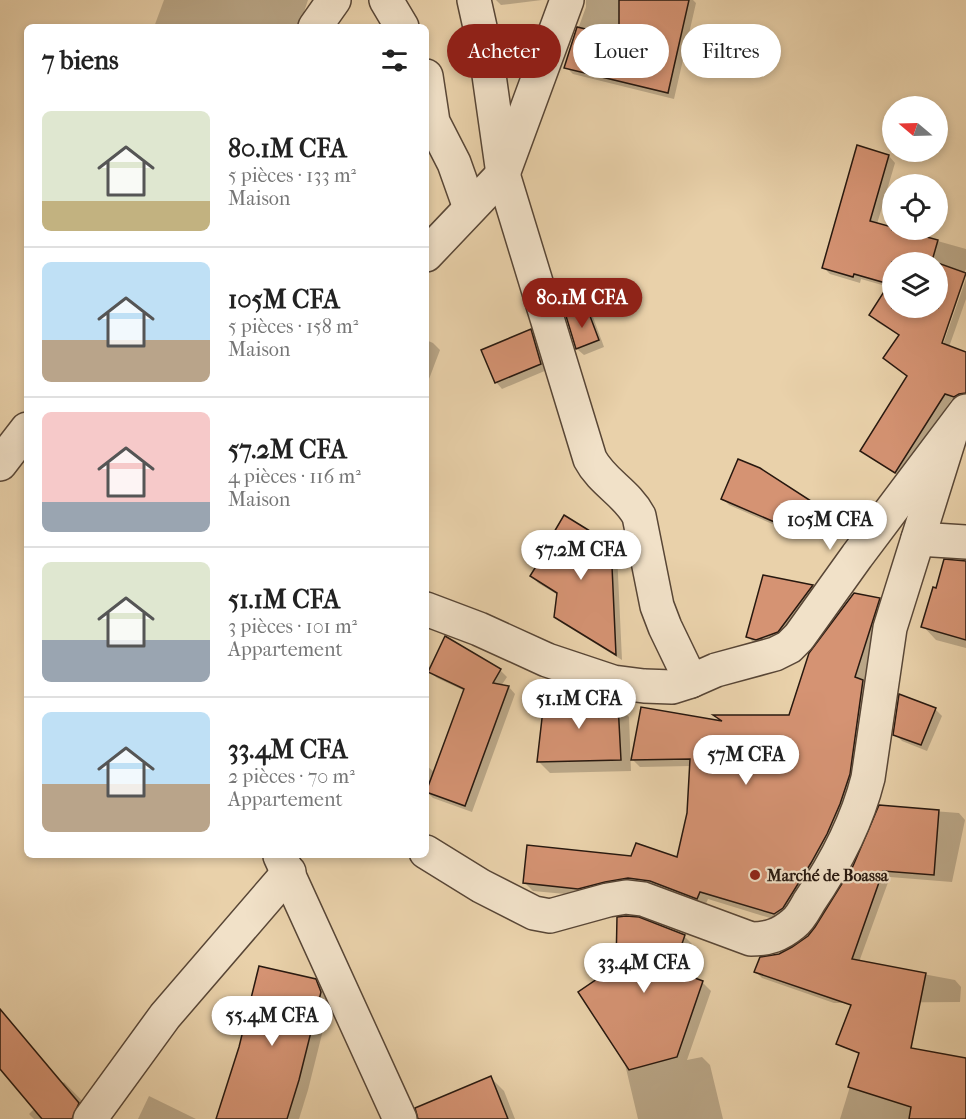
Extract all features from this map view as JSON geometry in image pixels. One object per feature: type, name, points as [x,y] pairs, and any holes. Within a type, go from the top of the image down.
[{"type":"street","points":[[317,24],[334,0]]},
{"type":"street","points":[[386,0],[400,24]]},
{"type":"street","points":[[474,0],[486,54],[503,174],[590,459],[596,471],[634,506],[639,516],[657,606],[691,681]]},
{"type":"street","points":[[429,252],[503,174],[567,0]]},
{"type":"street","points":[[429,96],[433,122],[454,163],[470,208]]},
{"type":"street","points":[[429,610],[479,629],[547,660],[613,682],[672,687],[716,670],[775,654],[789,647],[799,637],[958,422]]},
{"type":"street","points":[[429,854],[481,886],[534,913],[550,916],[626,897],[643,898],[751,939],[766,939],[779,934],[795,923],[818,888],[855,820],[868,778],[890,628],[958,422]]},
{"type":"street","points":[[918,538],[966,542]]},
{"type":"street","points":[[90,1119],[165,1016],[284,864],[400,1119]]},
{"type":"building","points":[[619,0],[689,0],[684,24],[681,24],[681,35],[668,93],[606,78],[669,78],[669,24],[619,24]]},
{"type":"building","points":[[573,40],[573,70],[564,68]]},
{"type":"building","points":[[857,145],[882,153],[882,162],[887,162],[870,221],[882,224],[882,240],[938,240],[935,252],[882,252],[882,282],[822,268]]},
{"type":"building","points":[[948,267],[966,273],[942,343],[966,352],[966,393],[954,397],[945,394],[895,473],[860,451],[907,376],[883,358],[899,335],[869,315],[882,295],[882,318],[948,318]]},
{"type":"building","points":[[587,308],[599,340],[576,349],[566,316]]},
{"type":"building","points":[[531,329],[541,364],[495,383],[481,350]]},
{"type":"building","points":[[738,459],[760,468],[811,501],[793,530],[721,499]]},
{"type":"building","points":[[564,515],[611,544],[616,655],[554,617],[557,593],[530,576]]},
{"type":"building","points":[[944,559],[966,561],[966,640],[921,627]]},
{"type":"building","points":[[763,575],[813,585],[778,632],[756,640],[746,637]]},
{"type":"building","points":[[854,593],[880,598],[855,677],[863,680],[850,774],[827,834],[783,908],[774,914],[700,892],[697,899],[650,881],[628,878],[578,889],[523,883],[527,845],[631,856],[636,843],[677,857],[687,813],[690,759],[631,760],[641,707],[722,721],[713,715],[789,715],[809,653]]},
{"type":"building","points":[[445,636],[501,669],[493,683],[509,686],[465,806],[429,793],[429,784],[464,689],[429,672]]},
{"type":"building","points":[[545,692],[618,704],[621,760],[537,762]]},
{"type":"building","points":[[899,694],[936,708],[921,745],[893,735]]},
{"type":"building","points":[[879,805],[939,810],[934,875],[883,871],[852,959],[926,973],[911,1048],[966,1058],[966,1119],[909,1119],[911,1107],[848,1087],[859,1053],[836,1044],[851,1005],[754,972],[760,957],[779,954],[792,947],[808,936],[815,927],[853,866]]},
{"type":"building","points":[[617,917],[639,917],[685,935],[673,970],[703,981],[677,1057],[629,1070],[578,992],[616,966]]},
{"type":"building","points":[[259,966],[316,979],[321,992],[299,1080],[287,1119],[216,1119],[239,1047]]},
{"type":"building","points":[[0,1009],[79,1103],[72,1119],[42,1119],[0,1069]]},
{"type":"building","points":[[491,1076],[508,1119],[418,1119],[415,1108]]},
{"type":"place","name":"Marché de Boassa","points":[[755,875]]}]
